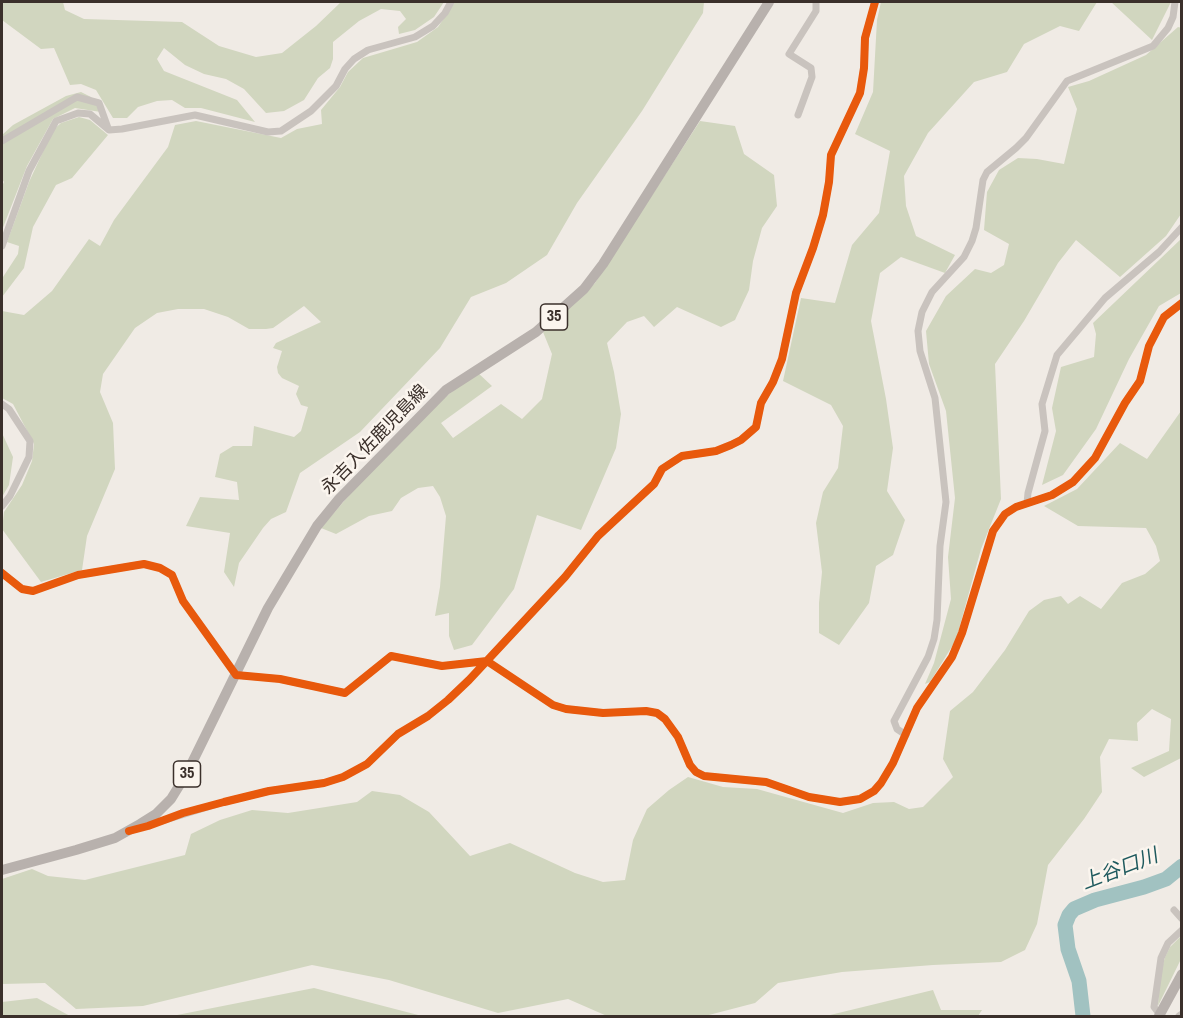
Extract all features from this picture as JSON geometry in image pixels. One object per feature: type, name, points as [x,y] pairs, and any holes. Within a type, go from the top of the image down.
[{"type":"main road","name":"永吉入佐鹿児島線","points":[[2,870],[115,838],[156,814],[179,788],[268,608],[317,526],[339,499],[446,390],[536,332],[584,289],[603,264],[769,2]]},
{"type":"main road","points":[[1159,1016],[1182,974]]},
{"type":"street","points":[[2,246],[29,171],[56,121],[78,113],[90,114],[109,130],[195,115],[267,132],[281,131],[311,111],[336,86],[345,69],[354,59],[368,51],[415,37],[433,26],[451,2]]},
{"type":"street","points":[[798,115],[812,76],[811,68],[789,54],[816,11],[816,2]]},
{"type":"street","points":[[129,831],[224,802],[269,791],[324,783],[367,764],[398,734],[428,716],[448,700],[565,577],[598,536],[654,484],[662,470],[682,456],[716,452],[741,440],[756,427],[761,403],[782,359],[796,293],[823,215],[831,155],[860,93],[865,38],[876,2]]},
{"type":"street","points":[[906,735],[897,729],[894,721],[928,657],[934,639],[940,546],[946,502],[935,398],[920,351],[918,331],[922,312],[932,292],[964,256],[972,241],[983,180],[987,172],[1026,138],[1067,81],[1153,46],[1168,28],[1173,17],[1175,2]]},
{"type":"street","points":[[2,141],[76,97],[99,103],[109,130]]},
{"type":"street","points":[[1027,503],[1045,431],[1042,404],[1057,355],[1105,298],[1150,260],[1182,227]]},
{"type":"street","points":[[2,573],[22,589],[33,591],[78,575],[144,564],[160,568],[172,575],[183,601],[236,675],[280,679],[345,693],[391,656],[442,666],[487,661],[553,705],[566,709],[603,713],[646,711],[657,713],[665,719],[678,737],[690,765],[704,776],[766,782],[818,799],[840,802],[860,799],[874,791],[894,763],[917,708],[952,657],[993,531],[1005,514],[1027,503],[1052,495],[1073,482],[1095,458],[1125,403],[1140,381],[1149,346],[1164,317],[1182,303]]},
{"type":"street","points":[[2,404],[9,409],[30,441],[29,457],[10,496],[2,506]]},
{"type":"street","points":[[1174,910],[1182,919]]},
{"type":"street","points":[[1159,1016],[1154,1007],[1161,958],[1168,943],[1182,930]]},
{"type":"green space","points":[[2,2],[63,2],[65,10],[84,19],[182,22],[219,46],[256,57],[282,53],[316,26],[341,2],[444,2],[434,17],[415,30],[399,34],[398,27],[406,19],[400,11],[381,9],[359,21],[333,42],[333,59],[330,68],[318,78],[304,100],[284,111],[266,113],[244,89],[226,79],[204,74],[185,65],[164,48],[157,59],[164,71],[237,100],[255,122],[201,108],[185,108],[172,100],[157,101],[138,107],[127,118],[113,118],[96,90],[81,84],[70,85],[54,48],[41,49],[2,20]]},
{"type":"green space","points":[[455,2],[704,2],[703,13],[642,111],[577,203],[547,255],[506,283],[471,297],[440,348],[360,432],[300,473],[286,512],[271,519],[239,563],[234,587],[224,572],[230,533],[186,526],[200,497],[239,500],[237,482],[215,477],[220,454],[233,446],[252,446],[254,426],[294,437],[301,431],[308,407],[301,405],[296,394],[299,386],[282,378],[278,373],[277,367],[282,351],[273,348],[276,343],[321,322],[304,306],[273,328],[266,329],[249,329],[228,317],[204,309],[178,309],[157,313],[135,328],[103,374],[100,392],[113,423],[115,469],[87,536],[82,570],[41,582],[2,529],[4,512],[22,485],[32,461],[34,444],[13,404],[2,398],[2,311],[24,315],[52,291],[89,239],[100,246],[114,220],[168,147],[175,125],[196,121],[281,138],[297,129],[322,124],[321,110],[340,87],[348,72],[363,58],[417,42],[438,27]]},
{"type":"green space","points":[[881,2],[1097,2],[1079,31],[1060,26],[1024,44],[1007,72],[974,82],[928,133],[904,176],[906,206],[916,236],[955,255],[945,273],[901,257],[880,273],[871,321],[893,448],[887,491],[905,520],[893,555],[876,566],[869,603],[839,645],[819,633],[822,572],[816,523],[823,492],[838,468],[843,426],[831,405],[783,381],[801,298],[835,303],[852,245],[879,213],[890,151],[855,134],[873,92],[877,20]]},
{"type":"green space","points":[[1111,2],[1171,2],[1152,40]]},
{"type":"green space","points":[[1178,27],[1182,28],[1181,214],[1166,236],[1120,277],[1076,240],[1058,263],[1024,321],[995,364],[1001,499],[981,549],[956,640],[930,682],[925,684],[934,663],[951,599],[948,557],[955,498],[946,411],[929,364],[926,331],[946,296],[975,269],[991,273],[1004,265],[1009,244],[984,230],[987,192],[999,170],[1018,158],[1064,164],[1077,109],[1068,87],[1089,81],[1146,55]]},
{"type":"green space","points":[[81,92],[91,97],[101,112],[75,108],[53,119],[27,166],[2,230],[2,186],[4,182],[2,179],[2,135],[13,125],[66,96]]},
{"type":"green space","points":[[79,117],[90,120],[108,135],[72,178],[56,185],[33,227],[24,268],[2,297],[2,276],[18,254],[19,246],[7,242],[29,182],[53,130],[61,123]]},
{"type":"green space","points":[[700,121],[735,126],[744,154],[774,175],[777,206],[762,228],[753,261],[749,290],[735,320],[721,327],[677,307],[654,327],[644,316],[627,322],[607,343],[621,414],[616,448],[581,530],[537,515],[514,589],[472,645],[454,650],[449,636],[449,613],[435,616],[446,516],[440,497],[433,486],[418,488],[401,498],[392,511],[369,516],[336,534],[321,528],[429,410],[477,372],[492,386],[441,423],[453,438],[501,404],[522,419],[542,399],[552,354],[543,332],[595,283]]},
{"type":"green space","points":[[1181,239],[1181,293],[1159,306],[1129,359],[1096,429],[1063,475],[1042,485],[1056,431],[1052,408],[1061,367],[1094,357],[1096,334],[1093,323]]},
{"type":"green space","points":[[1181,411],[1181,758],[1144,777],[1131,768],[1169,751],[1171,719],[1152,709],[1137,723],[1138,741],[1109,739],[1100,757],[1102,792],[1048,865],[1037,924],[1025,950],[1001,962],[842,972],[778,983],[755,1003],[705,1016],[607,1016],[568,999],[498,1013],[389,980],[312,965],[143,1006],[76,1009],[45,983],[2,984],[2,879],[32,869],[48,876],[85,880],[185,855],[191,834],[220,820],[252,810],[288,813],[357,802],[372,791],[400,795],[429,812],[470,856],[510,843],[575,873],[603,882],[625,880],[633,840],[647,809],[688,777],[723,787],[757,789],[843,813],[873,803],[894,802],[909,809],[923,807],[953,777],[943,759],[950,711],[973,692],[1005,650],[1029,611],[1044,600],[1061,596],[1068,604],[1080,596],[1101,609],[1122,583],[1145,574],[1160,561],[1156,546],[1146,528],[1078,526],[1044,506],[1077,489],[1120,443],[1147,459]]},
{"type":"green space","points":[[2,433],[13,457],[9,485],[2,497]]},
{"type":"green space","points":[[1181,936],[1181,959],[1158,1006],[1160,975],[1165,957],[1170,947]]},
{"type":"green space","points":[[314,988],[422,1016],[172,1016]]},
{"type":"green space","points":[[933,990],[941,1010],[982,1010],[978,1016],[826,1016]]},
{"type":"green space","points":[[37,998],[70,1016],[2,1016],[2,1002]]},
{"type":"waterway","name":"上谷口川","points":[[1083,1016],[1079,981],[1068,949],[1065,925],[1069,915],[1074,909],[1095,900],[1166,879],[1182,866]]},
{"type":"cycle path","points":[[129,831],[224,802],[269,791],[324,783],[343,777],[367,764],[398,734],[428,716],[469,680],[565,577],[598,536],[654,484],[662,469],[682,456],[716,451],[731,445],[756,427],[761,403],[782,359],[796,293],[823,215],[831,155],[860,93],[865,38],[875,2]]},
{"type":"cycle path","points":[[2,573],[22,589],[33,591],[78,575],[144,564],[160,568],[172,575],[183,601],[236,675],[280,679],[345,693],[391,656],[442,666],[487,661],[553,705],[566,709],[603,713],[646,711],[657,713],[665,719],[678,737],[690,765],[704,776],[766,782],[809,797],[840,802],[860,799],[874,791],[881,783],[893,763],[917,708],[952,657],[962,633],[993,531],[1005,514],[1016,507],[1052,495],[1073,482],[1095,458],[1125,403],[1140,381],[1149,346],[1164,317],[1182,303]]}]
